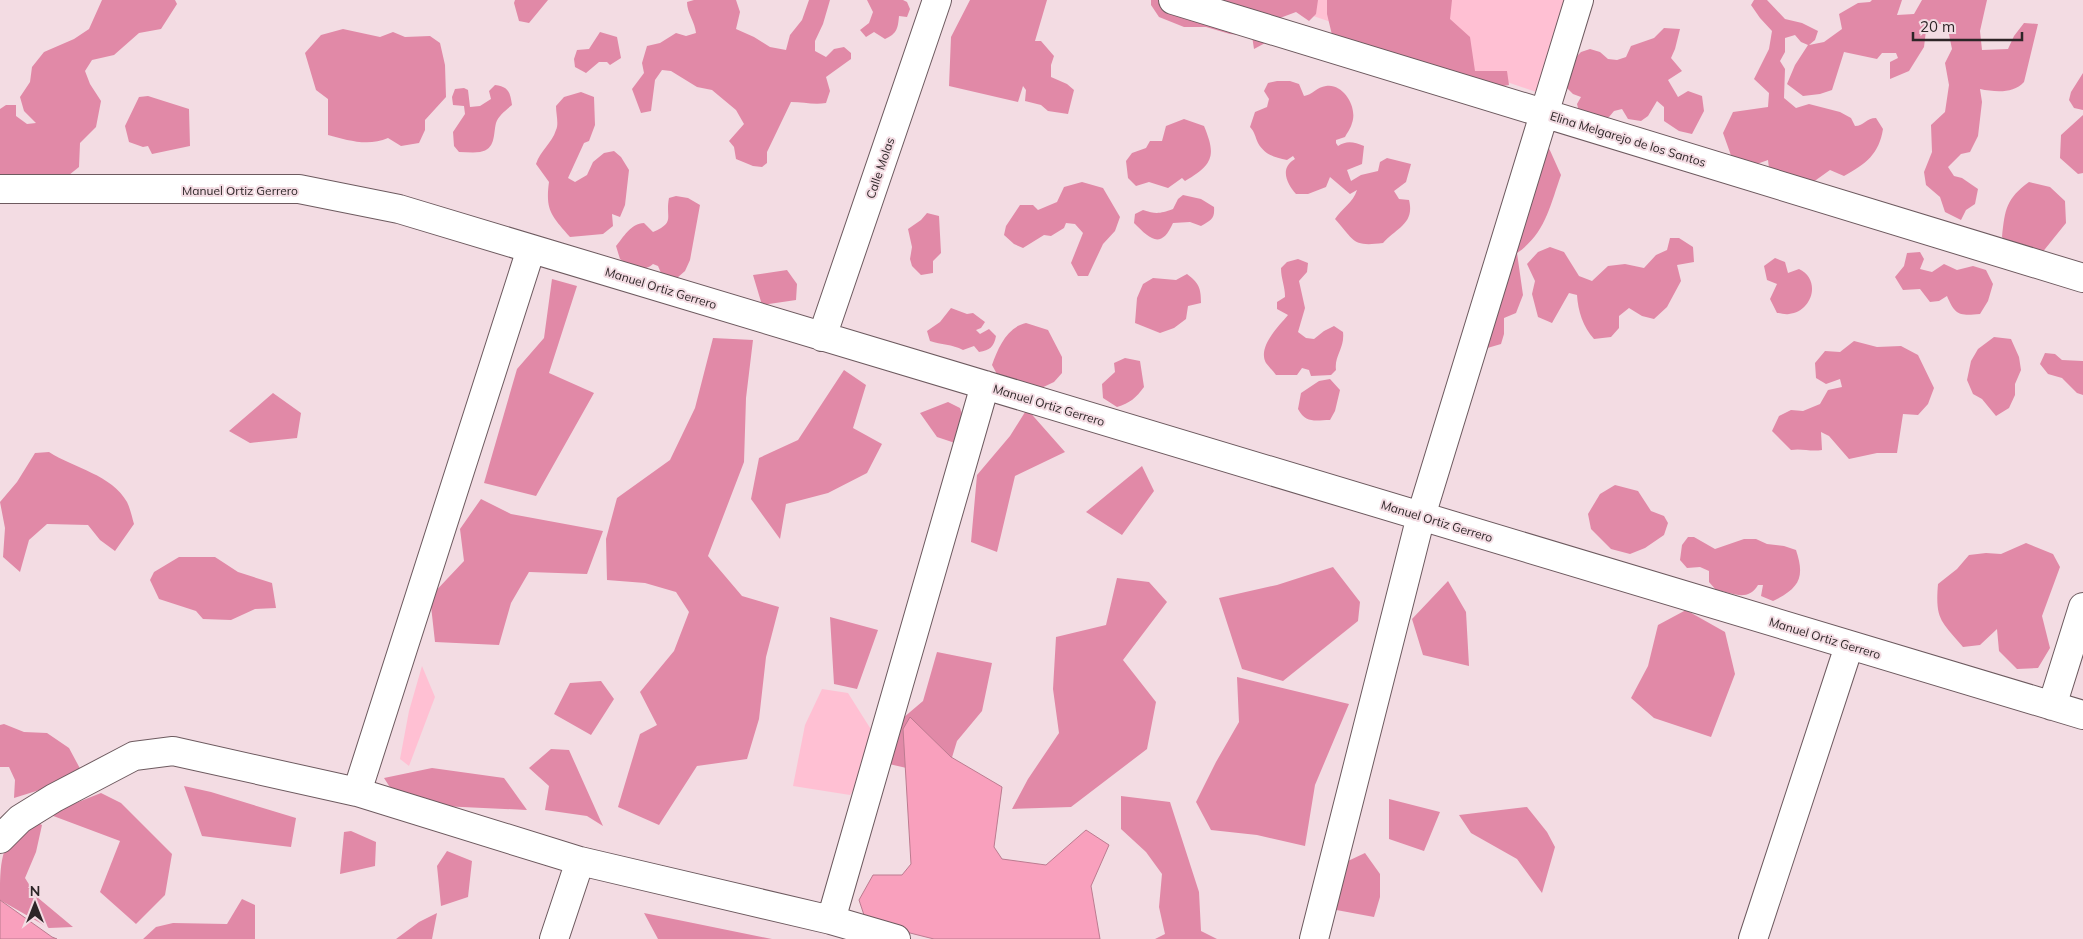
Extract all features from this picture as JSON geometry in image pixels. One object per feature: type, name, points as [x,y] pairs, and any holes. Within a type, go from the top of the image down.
[{"type":"street","name":"Calle Molas","points":[[822,337],[938,0]]},
{"type":"street","name":"Elina Melgarejo de los Santos","points":[[1173,0],[2083,278]]},
{"type":"street","points":[[1314,939],[1420,516],[1579,0]]},
{"type":"street","name":"Manuel Ortiz Gerrero","points":[[0,190],[298,189],[399,210],[2083,715]]},
{"type":"street","points":[[357,792],[531,249]]},
{"type":"street","points":[[831,920],[985,386]]},
{"type":"street","points":[[2052,706],[2083,607]]},
{"type":"street","points":[[1753,939],[1849,646]]},
{"type":"street","points":[[0,839],[20,819],[54,798],[134,756],[173,751],[357,792],[580,861],[831,920],[896,939]]},
{"type":"street","points":[[554,939],[580,861]]},
{"type":"shaded area","points":[[102,0],[175,0],[177,4],[161,29],[139,33],[114,55],[92,60],[85,71],[90,84],[101,101],[96,127],[80,143],[79,167],[54,187],[0,197],[0,109],[6,105],[16,105],[16,116],[27,124],[36,123],[24,111],[20,97],[30,82],[32,67],[44,52],[74,39],[89,29]]},
{"type":"shaded area","points":[[515,0],[548,0],[529,23],[519,21],[514,3]]},
{"type":"shaded area","points":[[694,0],[736,0],[740,12],[736,29],[770,47],[786,50],[790,35],[802,20],[809,0],[830,0],[823,24],[815,41],[815,51],[826,57],[834,49],[844,47],[851,53],[851,59],[826,77],[830,91],[826,103],[791,102],[767,152],[767,163],[762,167],[753,166],[736,159],[734,147],[729,141],[744,124],[736,110],[712,90],[697,87],[671,71],[662,70],[655,80],[651,111],[641,113],[632,89],[644,73],[642,63],[647,46],[660,43],[676,33],[686,36],[696,33],[687,2]]},
{"type":"shaded area","points":[[867,0],[903,0],[907,2],[910,9],[907,17],[899,16],[896,30],[889,37],[885,39],[874,32],[866,37],[860,30],[869,23],[873,12]]},
{"type":"shaded area","points":[[970,0],[1047,0],[1035,41],[1041,41],[1054,56],[1051,65],[1051,77],[1067,84],[1074,90],[1068,114],[1048,111],[1041,105],[1025,101],[1026,90],[1023,86],[1018,102],[949,86],[951,37]]},
{"type":"shaded area","points":[[1151,0],[1318,0],[1316,14],[1309,21],[1296,12],[1280,18],[1267,42],[1254,49],[1252,36],[1230,34],[1206,27],[1184,27],[1159,17],[1151,5]]},
{"type":"shaded area","points":[[1266,0],[1573,0],[1548,96]]},
{"type":"shaded area","points":[[1327,0],[1452,0],[1450,19],[1470,37],[1475,71],[1507,71],[1509,85],[1449,95],[1395,82],[1408,56],[1338,60],[1327,14]]},
{"type":"shaded area","points":[[1754,0],[1767,0],[1785,19],[1802,23],[1818,31],[1815,40],[1809,45],[1824,42],[1842,29],[1839,14],[1858,3],[1870,2],[1872,0],[1902,0],[1897,15],[1914,14],[1922,0],[1987,0],[1980,31],[1982,50],[2008,49],[2014,36],[2024,23],[2038,24],[2024,82],[2015,89],[2009,90],[1980,89],[1982,102],[1978,136],[1970,152],[1961,154],[1948,167],[1954,176],[1962,178],[1978,189],[1975,204],[1966,210],[1961,220],[1945,212],[1940,197],[1926,185],[1924,172],[1932,152],[1931,125],[1945,112],[1949,85],[1945,63],[1952,49],[1947,25],[1927,22],[1924,47],[1909,71],[1890,79],[1890,62],[1898,58],[1896,53],[1882,53],[1877,59],[1844,52],[1832,90],[1803,96],[1787,84],[1795,65],[1808,45],[1801,42],[1795,35],[1785,38],[1785,52],[1780,61],[1785,69],[1784,98],[1796,108],[1809,104],[1840,112],[1851,118],[1855,126],[1876,118],[1883,129],[1881,138],[1875,152],[1852,172],[1844,176],[1830,170],[1809,185],[1769,168],[1768,160],[1754,165],[1733,161],[1723,133],[1733,112],[1768,107],[1769,93],[1754,79],[1769,49],[1772,31],[1751,5]]},
{"type":"shaded area","points":[[1664,28],[1680,29],[1671,58],[1682,71],[1668,80],[1678,97],[1688,91],[1702,96],[1704,111],[1692,134],[1679,131],[1664,121],[1664,107],[1657,101],[1648,116],[1641,121],[1628,119],[1622,109],[1614,111],[1609,117],[1594,119],[1579,112],[1577,104],[1581,97],[1573,94],[1566,87],[1574,59],[1581,52],[1590,49],[1600,52],[1608,59],[1617,60],[1626,57],[1631,46],[1654,38]]},
{"type":"shaded area","points":[[343,29],[380,37],[393,32],[405,37],[430,36],[440,43],[445,65],[446,97],[425,120],[425,130],[419,143],[401,146],[388,138],[380,141],[365,142],[350,141],[328,135],[328,99],[316,90],[305,53],[321,35]]},
{"type":"shaded area","points":[[600,32],[617,37],[621,58],[610,65],[607,62],[599,62],[586,73],[575,67],[574,59],[577,50],[589,49]]},
{"type":"shaded area","points":[[2083,73],[2083,110],[2074,108],[2069,100],[2071,92]]},
{"type":"shaded area","points":[[1290,81],[1299,84],[1304,96],[1317,89],[1332,86],[1338,88],[1348,97],[1353,110],[1352,123],[1345,137],[1336,140],[1336,143],[1338,146],[1351,142],[1364,146],[1362,164],[1347,170],[1351,181],[1361,175],[1378,171],[1380,162],[1387,158],[1411,164],[1406,182],[1394,191],[1399,199],[1409,200],[1409,215],[1403,225],[1383,243],[1365,244],[1355,241],[1335,219],[1353,198],[1357,190],[1350,194],[1330,177],[1326,187],[1308,194],[1296,194],[1286,176],[1287,167],[1295,159],[1293,156],[1287,160],[1274,156],[1267,153],[1258,143],[1250,127],[1255,112],[1267,107],[1269,99],[1264,91],[1268,83]]},
{"type":"shaded area","points":[[495,85],[503,87],[508,91],[512,105],[497,120],[491,145],[480,152],[459,152],[454,146],[453,132],[465,114],[464,106],[453,105],[452,97],[455,89],[464,88],[468,90],[470,107],[480,106],[491,99],[489,91]]},
{"type":"shaded area","points":[[581,92],[594,97],[595,125],[589,141],[584,143],[568,178],[575,182],[587,175],[593,162],[604,153],[614,151],[621,157],[629,170],[625,205],[620,217],[612,214],[613,226],[603,234],[570,237],[551,212],[548,200],[549,182],[536,164],[557,128],[556,106],[564,97]]},
{"type":"shaded area","points":[[148,96],[189,109],[190,146],[152,154],[148,146],[143,147],[129,142],[125,126],[139,97]]},
{"type":"shaded area","points":[[2083,115],[2083,173],[2078,174],[2060,158],[2061,135]]},
{"type":"shaded area","points":[[1184,119],[1204,126],[1211,152],[1207,164],[1195,175],[1185,181],[1182,178],[1168,188],[1149,182],[1136,186],[1128,178],[1126,161],[1132,153],[1146,148],[1150,141],[1162,141],[1166,126]]},
{"type":"shaded area","points":[[1526,143],[1548,146],[1561,175],[1550,208],[1540,228],[1534,237],[1517,253],[1523,295],[1516,313],[1504,318],[1504,334],[1501,344],[1484,349],[1524,207],[1515,161]]},
{"type":"shaded area","points":[[1082,182],[1103,188],[1120,217],[1115,231],[1103,244],[1088,276],[1078,276],[1071,263],[1083,233],[1075,224],[1066,223],[1064,228],[1051,236],[1044,235],[1023,248],[1014,244],[1004,235],[1006,226],[1020,205],[1033,205],[1038,210],[1057,202],[1064,187]]},
{"type":"shaded area","points":[[2029,182],[2050,187],[2065,201],[2066,223],[2041,254],[2014,247],[2002,237],[2008,205],[2021,188]]},
{"type":"shaded area","points":[[1183,195],[1201,199],[1214,207],[1212,219],[1201,226],[1190,222],[1173,223],[1169,231],[1160,239],[1155,239],[1145,234],[1134,223],[1135,214],[1143,210],[1158,213],[1173,209],[1178,199]]},
{"type":"shaded area","points":[[676,196],[688,198],[700,205],[690,260],[685,271],[677,278],[661,273],[658,266],[653,264],[640,269],[620,259],[616,246],[628,232],[635,225],[644,223],[653,232],[665,225],[668,219],[669,198]]},
{"type":"shaded area","points":[[927,213],[939,216],[941,253],[933,261],[933,273],[921,275],[912,266],[910,259],[912,247],[908,229]]},
{"type":"shaded area","points":[[1670,238],[1679,238],[1693,247],[1694,262],[1677,265],[1681,281],[1667,307],[1654,319],[1642,316],[1629,308],[1619,316],[1619,328],[1611,337],[1594,339],[1582,318],[1577,295],[1569,293],[1552,323],[1538,317],[1532,294],[1535,281],[1527,264],[1538,252],[1550,247],[1564,252],[1579,276],[1592,281],[1608,266],[1625,264],[1644,268],[1656,255],[1667,250]]},
{"type":"shaded area","points":[[1920,252],[1924,259],[1920,269],[1932,272],[1944,264],[1957,270],[1973,266],[1986,270],[1993,284],[1988,301],[1980,314],[1967,315],[1955,311],[1947,296],[1939,301],[1930,302],[1920,289],[1903,290],[1895,277],[1904,266],[1907,253]]},
{"type":"shaded area","points":[[1775,258],[1785,262],[1788,273],[1799,269],[1810,280],[1811,295],[1804,308],[1797,312],[1788,314],[1777,313],[1770,299],[1777,284],[1767,280],[1764,266]]},
{"type":"shaded area","points":[[1298,259],[1308,263],[1307,272],[1299,281],[1305,308],[1298,332],[1306,338],[1314,339],[1334,326],[1343,332],[1336,370],[1331,375],[1311,376],[1309,370],[1302,368],[1297,375],[1276,375],[1266,363],[1264,357],[1264,350],[1270,337],[1288,315],[1277,309],[1277,302],[1285,297],[1281,268],[1287,262]]},
{"type":"shaded area","points":[[787,270],[797,284],[796,300],[762,305],[753,275]]},
{"type":"shaded area","points":[[1187,274],[1198,286],[1201,303],[1188,306],[1186,319],[1174,328],[1160,333],[1135,323],[1137,298],[1143,284],[1153,278],[1176,280]]},
{"type":"shaded area","points":[[552,279],[577,286],[549,373],[594,393],[536,496],[484,483],[517,369],[544,338]]},
{"type":"shaded area","points":[[951,308],[967,314],[973,313],[985,322],[981,328],[976,330],[980,334],[989,329],[996,336],[991,347],[979,352],[974,346],[963,350],[930,341],[927,331],[940,322]]},
{"type":"shaded area","points":[[1026,323],[1048,330],[1062,357],[1062,373],[1054,382],[1037,390],[998,376],[992,365],[1000,345],[1008,334],[1019,325]]},
{"type":"shaded area","points":[[1994,337],[2011,339],[2019,357],[2021,370],[2015,384],[2015,395],[2009,408],[1996,416],[1982,399],[1973,394],[1967,380],[1971,361],[1978,349]]},
{"type":"shaded area","points":[[713,338],[753,340],[746,398],[744,462],[708,556],[742,596],[779,607],[766,657],[759,719],[747,759],[697,766],[659,825],[618,807],[640,734],[657,725],[640,692],[674,651],[689,612],[676,592],[645,583],[607,580],[606,539],[617,498],[670,460],[695,408]]},
{"type":"shaded area","points":[[1854,341],[1877,347],[1901,346],[1918,355],[1934,388],[1928,404],[1918,415],[1903,414],[1897,453],[1877,453],[1849,459],[1829,436],[1821,432],[1822,450],[1791,450],[1772,431],[1779,416],[1791,410],[1803,411],[1820,404],[1828,390],[1842,387],[1840,379],[1826,384],[1816,378],[1815,363],[1825,351],[1840,352]]},
{"type":"shaded area","points":[[2045,353],[2055,354],[2062,360],[2083,361],[2083,395],[2077,393],[2062,378],[2048,374],[2040,364]]},
{"type":"shaded area","points":[[1125,358],[1140,361],[1144,387],[1132,400],[1117,407],[1103,398],[1102,384],[1115,372],[1114,363]]},
{"type":"shaded area","points":[[844,370],[866,385],[853,428],[882,444],[867,473],[828,493],[786,504],[780,539],[751,499],[759,458],[798,440]]},
{"type":"shaded area","points":[[1330,379],[1340,390],[1335,411],[1330,420],[1312,420],[1304,417],[1298,409],[1301,393],[1319,381]]},
{"type":"shaded area","points":[[273,393],[301,413],[297,438],[250,443],[229,431]]},
{"type":"shaded area","points":[[948,402],[960,408],[966,425],[955,443],[937,437],[920,413]]},
{"type":"shaded area","points":[[1027,409],[1065,452],[1015,476],[997,552],[971,542],[977,475],[1010,436]]},
{"type":"shaded area","points":[[49,452],[112,485],[127,502],[134,524],[115,551],[100,540],[88,525],[47,524],[29,540],[20,572],[3,557],[5,528],[0,502],[17,482],[35,453]]},
{"type":"shaded area","points":[[1142,466],[1154,491],[1122,535],[1086,512]]},
{"type":"shaded area","points":[[1615,485],[1638,491],[1651,511],[1664,516],[1668,523],[1664,535],[1645,548],[1630,554],[1611,549],[1591,529],[1588,514],[1600,494]]},
{"type":"shaded area","points":[[481,499],[511,514],[603,531],[587,574],[529,572],[511,603],[499,645],[435,642],[430,597],[464,561],[460,529]]},
{"type":"shaded area","points":[[1688,537],[1694,537],[1715,549],[1744,539],[1756,539],[1767,544],[1796,550],[1800,568],[1798,581],[1789,591],[1773,601],[1761,596],[1763,585],[1758,585],[1749,594],[1744,595],[1716,590],[1709,582],[1709,571],[1700,567],[1687,568],[1680,560],[1682,545]]},
{"type":"shaded area","points":[[2026,543],[2053,554],[2060,567],[2042,616],[2050,648],[2038,668],[2017,669],[1999,651],[1997,629],[1980,645],[1963,647],[1941,619],[1937,596],[1938,584],[1957,569],[1969,555],[2001,554]]},
{"type":"shaded area","points":[[179,557],[215,557],[238,572],[272,583],[276,608],[255,609],[231,620],[203,619],[196,611],[159,599],[150,580],[154,572]]},
{"type":"shaded area","points":[[1333,567],[1360,602],[1358,621],[1283,681],[1242,669],[1219,598],[1277,585]]},
{"type":"shaded area","points":[[1117,578],[1149,582],[1167,602],[1123,660],[1156,702],[1147,749],[1071,807],[1012,809],[1028,779],[1059,733],[1053,689],[1056,637],[1106,625]]},
{"type":"shaded area","points":[[1448,581],[1466,612],[1469,666],[1423,655],[1412,619]]},
{"type":"shaded area","points":[[1686,610],[1725,632],[1735,674],[1711,737],[1654,718],[1631,698],[1648,666],[1658,625]]},
{"type":"shaded area","points":[[830,617],[878,630],[857,689],[834,684]]},
{"type":"shaded area","points":[[937,652],[992,663],[982,711],[957,741],[946,777],[889,764],[903,718],[923,701]]},
{"type":"shaded area","points":[[422,666],[435,697],[409,766],[400,759],[409,711]]},
{"type":"shaded area","points":[[1237,677],[1349,704],[1315,785],[1305,846],[1257,835],[1211,830],[1196,802],[1239,722]]},
{"type":"shaded area","points":[[601,681],[614,699],[591,735],[554,714],[570,683]]},
{"type":"shaded area","points":[[822,689],[848,693],[877,739],[862,778],[850,795],[793,786],[805,725]]},
{"type":"shaded area","points":[[910,717],[951,757],[1002,787],[994,847],[1002,859],[1046,865],[1086,830],[1109,845],[1091,886],[1100,939],[934,939],[910,933],[864,915],[859,900],[873,875],[902,875],[911,864],[903,729]]},
{"type":"shaded area","points":[[4,724],[24,732],[47,733],[69,748],[84,776],[14,798],[15,780],[9,767],[0,767],[0,725]]},
{"type":"shaded area","points":[[551,749],[569,750],[603,826],[587,816],[545,810],[549,786],[529,768]]},
{"type":"shaded area","points":[[432,768],[504,778],[527,810],[402,806],[384,778]]},
{"type":"shaded area","points":[[184,786],[211,792],[296,818],[291,847],[202,836]]},
{"type":"shaded area","points":[[101,793],[121,803],[172,854],[165,895],[136,924],[100,892],[120,841],[48,814]]},
{"type":"shaded area","points":[[1121,796],[1170,802],[1199,892],[1201,931],[1217,939],[1155,939],[1165,934],[1159,907],[1162,874],[1146,852],[1121,829]]},
{"type":"shaded area","points":[[1389,799],[1440,812],[1424,851],[1389,839]]},
{"type":"shaded area","points":[[1527,807],[1547,832],[1555,847],[1542,893],[1517,859],[1471,833],[1459,815]]},
{"type":"shaded area","points":[[25,816],[42,825],[36,852],[25,878],[37,897],[73,927],[49,928],[0,900],[0,875],[3,855],[11,837]]},
{"type":"shaded area","points":[[351,831],[376,842],[375,866],[340,874],[344,832]]},
{"type":"shaded area","points":[[447,851],[472,861],[468,897],[441,906],[437,866]]},
{"type":"shaded area","points":[[1365,853],[1380,874],[1380,897],[1374,917],[1331,909],[1331,869]]},
{"type":"shaded area","points":[[242,899],[255,905],[255,939],[143,939],[156,927],[173,923],[227,924]]},
{"type":"shaded area","points":[[0,900],[52,937],[57,939],[0,939]]},
{"type":"shaded area","points":[[437,913],[432,939],[396,939],[419,922]]},
{"type":"shaded area","points":[[644,913],[772,939],[658,939]]}]
